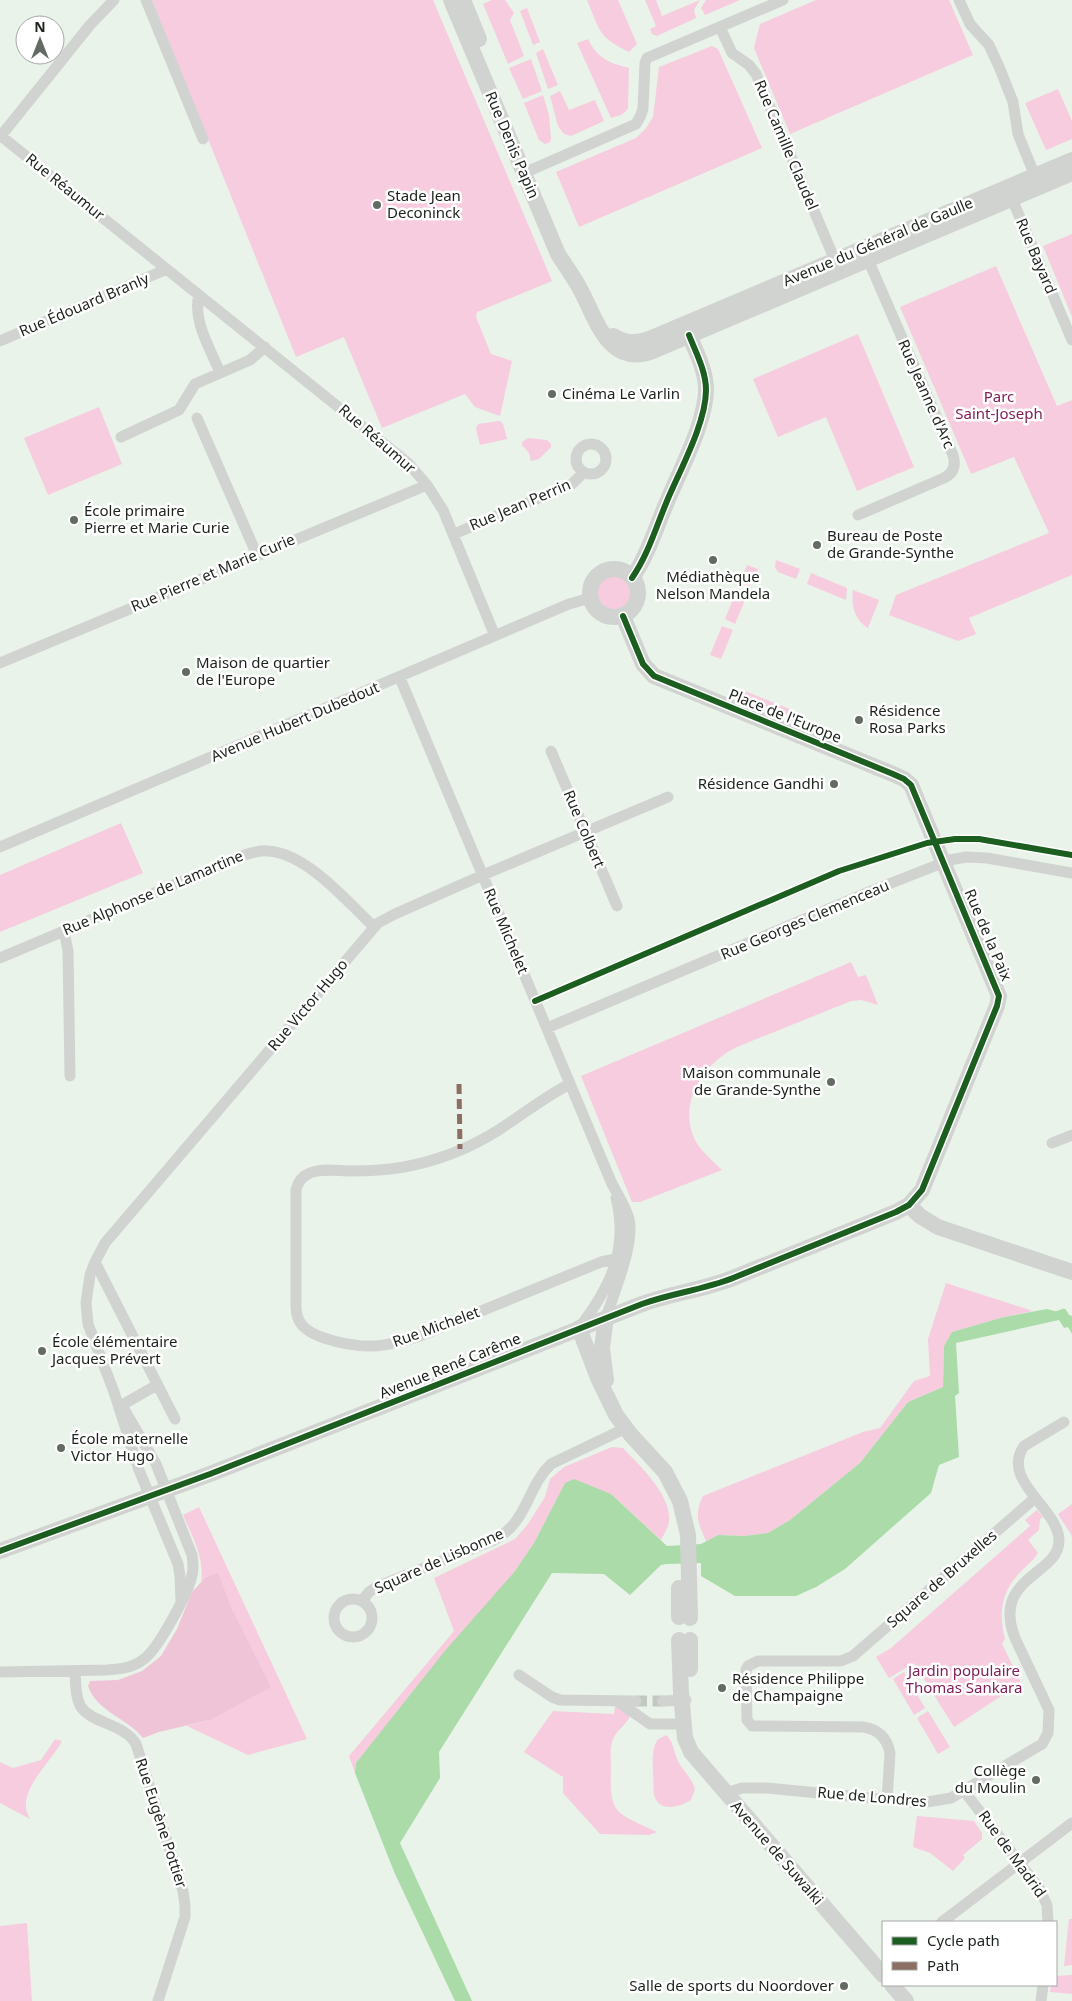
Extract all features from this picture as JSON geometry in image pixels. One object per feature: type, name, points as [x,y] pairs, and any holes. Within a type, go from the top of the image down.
[{"type":"street","points":[[0,137],[93,21],[114,0]]},
{"type":"street","points":[[146,0],[203,140]]},
{"type":"street","name":"Rue Denis Papin","points":[[451,0],[529,171],[566,244],[579,287],[599,329],[618,349],[630,354],[647,353],[687,330]]},
{"type":"street","name":"Rue Denis Papin","points":[[463,0],[529,171]]},
{"type":"street","points":[[529,171],[633,127],[638,122],[642,111],[646,59],[783,0]]},
{"type":"street","points":[[959,0],[970,24],[989,45],[996,61],[1013,102],[1018,134],[1037,181]]},
{"type":"street","name":"Rue Camille Claudel","points":[[720,27],[732,53],[749,65],[756,74],[837,266]]},
{"type":"street","name":"Rue Réaumur","points":[[0,137],[395,452],[427,485],[443,510],[495,636]]},
{"type":"street","name":"Avenue du Général de Gaulle","points":[[865,254],[1012,199],[1072,160]]},
{"type":"street","name":"Avenue du Général de Gaulle","points":[[687,330],[1037,181],[1072,173]]},
{"type":"street","name":"Rue Bayard","points":[[1012,199],[1072,340]]},
{"type":"street","name":"Rue Jeanne d'Arc","points":[[858,515],[948,476],[953,471],[954,464],[953,455],[865,254]]},
{"type":"street","name":"Rue Édouard Branly","points":[[0,341],[168,270]]},
{"type":"street","points":[[199,295],[197,313],[220,373]]},
{"type":"street","points":[[632,578],[645,554],[692,441],[705,403],[704,375],[687,330]]},
{"type":"street","points":[[121,437],[179,410],[195,384],[250,360],[265,347]]},
{"type":"street","points":[[197,418],[257,555]]},
{"type":"street","name":"Rue Jean Perrin","points":[[454,534],[572,484],[584,472]]},
{"type":"street","name":"Rue Pierre et Marie Curie","points":[[0,663],[427,485]]},
{"type":"street","points":[[621,570],[632,578],[637,589],[637,598],[632,609],[623,616],[611,618],[602,615],[595,609],[590,598],[591,584],[595,578],[604,571],[621,570]]},
{"type":"street","name":"Avenue Hubert Dubedout","points":[[0,847],[400,678],[569,604],[590,598]]},
{"type":"street","name":"Place de l'Europe","points":[[623,616],[643,664],[654,676],[904,779],[914,791],[935,841]]},
{"type":"street","name":"Rue Michelet","points":[[400,678],[612,1184],[629,1219],[630,1238],[621,1258],[599,1301],[579,1328]]},
{"type":"street","name":"Rue Colbert","points":[[551,752],[617,906]]},
{"type":"street","name":"Rue Victor Hugo","points":[[181,1601],[178,1564],[132,1450],[114,1392],[94,1344],[86,1316],[87,1290],[95,1262],[109,1237],[374,927],[394,914],[668,797]]},
{"type":"street","name":"Rue de la Paix","points":[[909,1205],[926,1182],[997,1006],[999,996],[935,841]]},
{"type":"street","name":"Rue Alphonse de Lamartine","points":[[0,958],[242,856],[262,850],[281,853],[310,868],[374,927]]},
{"type":"street","name":"Rue Georges Clemenceau","points":[[547,1028],[944,862],[980,857],[1072,873]]},
{"type":"street","points":[[64,931],[68,951],[70,1076]]},
{"type":"street","name":"Rue Michelet","points":[[570,1084],[500,1129],[478,1141],[431,1160],[382,1170],[316,1171],[303,1177],[297,1185],[296,1314],[300,1324],[320,1336],[358,1346],[394,1344],[420,1336],[601,1262],[621,1258]]},
{"type":"street","points":[[1052,1143],[1072,1135]]},
{"type":"street","points":[[909,1205],[920,1216],[938,1227],[1072,1272]]},
{"type":"street","name":"Avenue René Carême","points":[[0,1551],[166,1491],[658,1298],[707,1288],[727,1281],[909,1205]]},
{"type":"street","name":"Rue Michelet","points":[[606,1318],[621,1258]]},
{"type":"street","points":[[95,1262],[175,1419]]},
{"type":"street","points":[[606,1318],[602,1337],[602,1354],[613,1407]]},
{"type":"street","points":[[579,1328],[598,1378],[613,1407],[626,1428],[665,1472],[680,1501],[686,1522],[684,1617]]},
{"type":"street","points":[[122,1405],[158,1385]]},
{"type":"street","name":"Rue Victor Hugo","points":[[0,1672],[75,1672],[124,1669],[142,1661],[157,1645],[191,1579],[193,1561],[152,1455],[114,1392]]},
{"type":"street","points":[[1035,1498],[1020,1473],[1018,1461],[1020,1451],[1028,1443],[1064,1422]]},
{"type":"street","name":"Square de Lisbonne","points":[[362,1601],[369,1592],[378,1586],[492,1541],[504,1534],[516,1522],[551,1464],[626,1428]]},
{"type":"street","name":"Rue de Londres","points":[[726,1793],[742,1788],[766,1788],[928,1803],[946,1800],[964,1791],[1039,1747],[1047,1737],[1050,1724],[1048,1706],[1015,1638],[1011,1628],[1010,1612],[1013,1599],[1018,1591],[1054,1556],[1059,1541],[1056,1529],[1035,1498]]},
{"type":"street","name":"Square de Bruxelles","points":[[887,1800],[890,1753],[886,1740],[878,1732],[859,1727],[754,1727],[747,1720],[746,1670],[752,1663],[761,1661],[841,1661],[853,1656],[1035,1498]]},
{"type":"street","name":"Avenue de Suwalki","points":[[684,1640],[684,1724],[686,1742],[691,1752],[882,1971]]},
{"type":"street","name":"Rue Eugène Pottier","points":[[75,1672],[77,1696],[84,1710],[127,1734],[136,1744],[183,1891],[186,1905],[184,1917],[158,2001]]},
{"type":"street","points":[[519,1675],[552,1697],[560,1700],[636,1701]]},
{"type":"street","points":[[617,1701],[650,1724],[684,1724]]},
{"type":"street","points":[[663,1701],[684,1701]]},
{"type":"street","name":"Rue de Madrid","points":[[964,1791],[1021,1863],[1044,1897],[1048,1909],[1048,1921]]},
{"type":"street","points":[[943,1921],[1072,1823]]},
{"type":"street","points":[[893,1986],[906,2001]]},
{"type":"street","points":[[1041,2001],[1043,1986]]},
{"type":"green space","name":"Stade Jean Deconinck","points":[[152,0],[433,0],[552,281],[477,312],[476,317],[491,354],[512,361],[500,416],[475,407],[465,394],[382,428],[344,337],[296,357]]},
{"type":"green space","points":[[492,0],[505,0],[514,13],[510,20],[524,56],[508,64],[483,4]]},
{"type":"green space","points":[[587,0],[618,0],[637,44],[629,52],[611,42],[601,32]]},
{"type":"green space","points":[[645,0],[656,0],[662,16],[700,0],[694,10],[696,18],[657,36],[652,34],[650,29],[656,26]]},
{"type":"green space","points":[[706,0],[740,0],[705,15],[701,8]]},
{"type":"green space","points":[[816,0],[949,0],[973,55],[790,134],[754,48],[760,24]]},
{"type":"green space","points":[[527,8],[540,42],[533,45],[520,11]]},
{"type":"green space","points":[[588,39],[595,51],[604,59],[629,68],[628,108],[621,115],[611,118],[577,43]]},
{"type":"green space","points":[[712,46],[718,49],[762,148],[579,227],[556,172],[636,138],[653,117],[659,67]]},
{"type":"green space","points":[[543,49],[558,85],[548,89],[536,53]]},
{"type":"green space","points":[[531,59],[542,91],[523,99],[509,68]]},
{"type":"green space","points":[[1058,89],[1072,121],[1072,139],[1046,150],[1025,103]]},
{"type":"green space","points":[[560,91],[569,110],[595,100],[604,121],[571,136],[564,134],[558,126],[550,96]]},
{"type":"green space","points":[[543,95],[549,115],[551,139],[550,142],[545,144],[539,140],[524,103]]},
{"type":"green space","points":[[1072,234],[1072,317],[1043,246]]},
{"type":"green space","name":"Parc Saint-Joseph","points":[[996,266],[1057,406],[1072,400],[1072,575],[969,618],[976,634],[958,641],[889,615],[896,595],[1049,533],[1014,457],[971,474],[900,307]]},
{"type":"green space","points":[[858,334],[914,467],[857,491],[826,417],[778,437],[753,379]]},
{"type":"green space","points":[[99,407],[122,464],[48,495],[24,438]]},
{"type":"green space","points":[[500,421],[503,424],[507,439],[480,445],[476,429],[478,424]]},
{"type":"green space","points":[[528,438],[547,440],[551,447],[539,459],[531,461],[529,453],[522,445],[522,442]]},
{"type":"green space","points":[[776,560],[800,569],[796,579],[778,572],[775,567]]},
{"type":"green space","points":[[747,565],[758,569],[750,587],[739,583]]},
{"type":"green space","points":[[811,573],[847,588],[846,600],[807,584]]},
{"type":"green space","points":[[613,575],[625,581],[631,593],[625,605],[613,611],[601,605],[595,593],[601,581]]},
{"type":"green space","points":[[737,589],[748,593],[735,624],[725,619]]},
{"type":"green space","points":[[853,590],[879,600],[868,628],[859,621],[854,612]]},
{"type":"green space","points":[[722,626],[733,630],[721,659],[710,655]]},
{"type":"green space","points":[[740,689],[797,712],[795,718],[737,695]]},
{"type":"green space","points":[[121,823],[143,873],[0,932],[0,875]]},
{"type":"green space","points":[[851,962],[858,977],[866,975],[878,1005],[861,1000],[851,1001],[737,1047],[713,1063],[696,1087],[691,1100],[689,1114],[696,1142],[722,1170],[640,1202],[632,1202],[581,1076]]},
{"type":"green space","points":[[946,1283],[1033,1311],[952,1332],[944,1346],[943,1387],[908,1402],[860,1463],[790,1520],[768,1533],[744,1536],[718,1535],[706,1541],[698,1519],[703,1496],[863,1432],[880,1428],[914,1381],[930,1376],[928,1339]]},
{"type":"green space","points":[[612,1447],[623,1448],[647,1473],[662,1494],[669,1516],[668,1526],[661,1540],[611,1494],[565,1483],[534,1543],[515,1571],[356,1763],[355,1773],[349,1756],[454,1631],[434,1578],[515,1539],[528,1524],[545,1497],[550,1479],[564,1467]]},
{"type":"green space","points":[[1072,1504],[1072,1536],[1058,1514]]},
{"type":"green space","points":[[199,1507],[307,1739],[248,1755],[187,1726],[210,1720],[233,1611],[218,1574],[206,1577],[201,1582],[202,1573],[199,1556],[194,1539],[183,1515]]},
{"type":"green space","name":"Jardin populaire Thomas Sankara","points":[[1037,1510],[1043,1517],[1040,1519],[1039,1530],[1028,1540],[1038,1553],[1012,1582],[1005,1595],[1002,1610],[1005,1639],[1002,1644],[1021,1683],[954,1727],[914,1663],[889,1678],[876,1657],[891,1648],[1030,1526],[1025,1520]]},
{"type":"green space","points":[[904,1672],[925,1708],[914,1715],[893,1679]]},
{"type":"green space","points":[[615,1706],[630,1716],[611,1744],[611,1784],[614,1804],[624,1816],[657,1832],[649,1835],[600,1834],[563,1793],[563,1777],[524,1752],[553,1711],[614,1714]]},
{"type":"green space","points":[[928,1711],[950,1747],[938,1754],[917,1718]]},
{"type":"green space","points":[[666,1735],[672,1743],[678,1761],[692,1781],[695,1789],[691,1800],[681,1805],[670,1807],[660,1804],[654,1795],[654,1749],[657,1740]]},
{"type":"green space","points":[[55,1739],[62,1741],[29,1790],[26,1809],[30,1819],[0,1803],[0,1762],[13,1768],[41,1760]]},
{"type":"green space","points":[[917,1816],[974,1821],[982,1833],[982,1839],[963,1855],[965,1858],[953,1871],[930,1853],[913,1847]]},
{"type":"green space","points":[[1069,1919],[1072,1919],[1072,1965],[1064,1966]]},
{"type":"green space","points":[[27,1923],[32,2001],[0,2001],[0,1926]]},
{"type":"green space","points":[[1072,1975],[1072,1994],[1050,1992],[1051,1986],[1057,1986],[1057,1976]]},
{"type":"shaded area","points":[[1047,1309],[1072,1316],[1072,1334],[1068,1327],[1064,1328],[1059,1320],[956,1343],[959,1393],[955,1396],[959,1457],[939,1465],[931,1493],[845,1569],[816,1587],[796,1596],[735,1596],[701,1576],[701,1563],[661,1565],[630,1595],[604,1574],[552,1573],[439,1752],[440,1778],[400,1843],[472,2001],[455,2001],[395,1874],[355,1773],[356,1763],[444,1652],[515,1571],[534,1543],[565,1483],[574,1479],[611,1494],[667,1546],[701,1544],[718,1535],[744,1536],[768,1533],[790,1520],[860,1463],[908,1402],[943,1387],[944,1346],[952,1332],[1004,1317]]},
{"type":"shaded area","points":[[218,1573],[233,1611],[271,1687],[210,1720],[159,1732],[143,1738],[98,1702],[88,1686],[90,1681],[118,1680],[142,1671],[161,1656],[177,1629],[192,1592],[206,1577]]},
{"type":"waterway","points":[[1055,1314],[1064,1311],[1072,1324]]},
{"type":"tunnel","points":[[636,1701],[663,1701]]},
{"type":"marked path","points":[[459,1084],[460,1149]]},
{"type":"cycle path","points":[[632,578],[647,550],[702,417],[706,383],[689,335]]},
{"type":"cycle path","points":[[0,1551],[210,1474],[642,1304],[733,1278],[896,1212],[909,1205],[922,1190],[997,1006],[999,996],[911,785],[893,774],[654,676],[643,664],[623,616]]},
{"type":"cycle path","points":[[535,1001],[839,871],[927,843],[955,839],[979,839],[1072,855]]},
{"type":"place","name":"Stade Jean Deconinck","points":[[377,205]]},
{"type":"place","name":"Cinéma Le Varlin","points":[[552,394]]},
{"type":"place","name":"École primaire Pierre et Marie Curie","points":[[74,520]]},
{"type":"place","name":"Bureau de Poste de Grande-Synthe","points":[[817,545]]},
{"type":"place","name":"Médiathèque Nelson Mandela","points":[[713,560]]},
{"type":"place","name":"Maison de quartier de l'Europe","points":[[186,672]]},
{"type":"place","name":"Résidence Rosa Parks","points":[[859,720]]},
{"type":"place","name":"Résidence Gandhi","points":[[834,784]]},
{"type":"place","name":"Maison communale de Grande-Synthe","points":[[831,1082]]},
{"type":"place","name":"École élémentaire Jacques Prévert","points":[[42,1351]]},
{"type":"place","name":"École maternelle Victor Hugo","points":[[61,1448]]},
{"type":"place","name":"Résidence Philippe de Champaigne","points":[[722,1688]]},
{"type":"place","name":"Collège du Moulin","points":[[1036,1780]]},
{"type":"place","name":"Salle de sports du Noordover","points":[[844,1986]]}]
